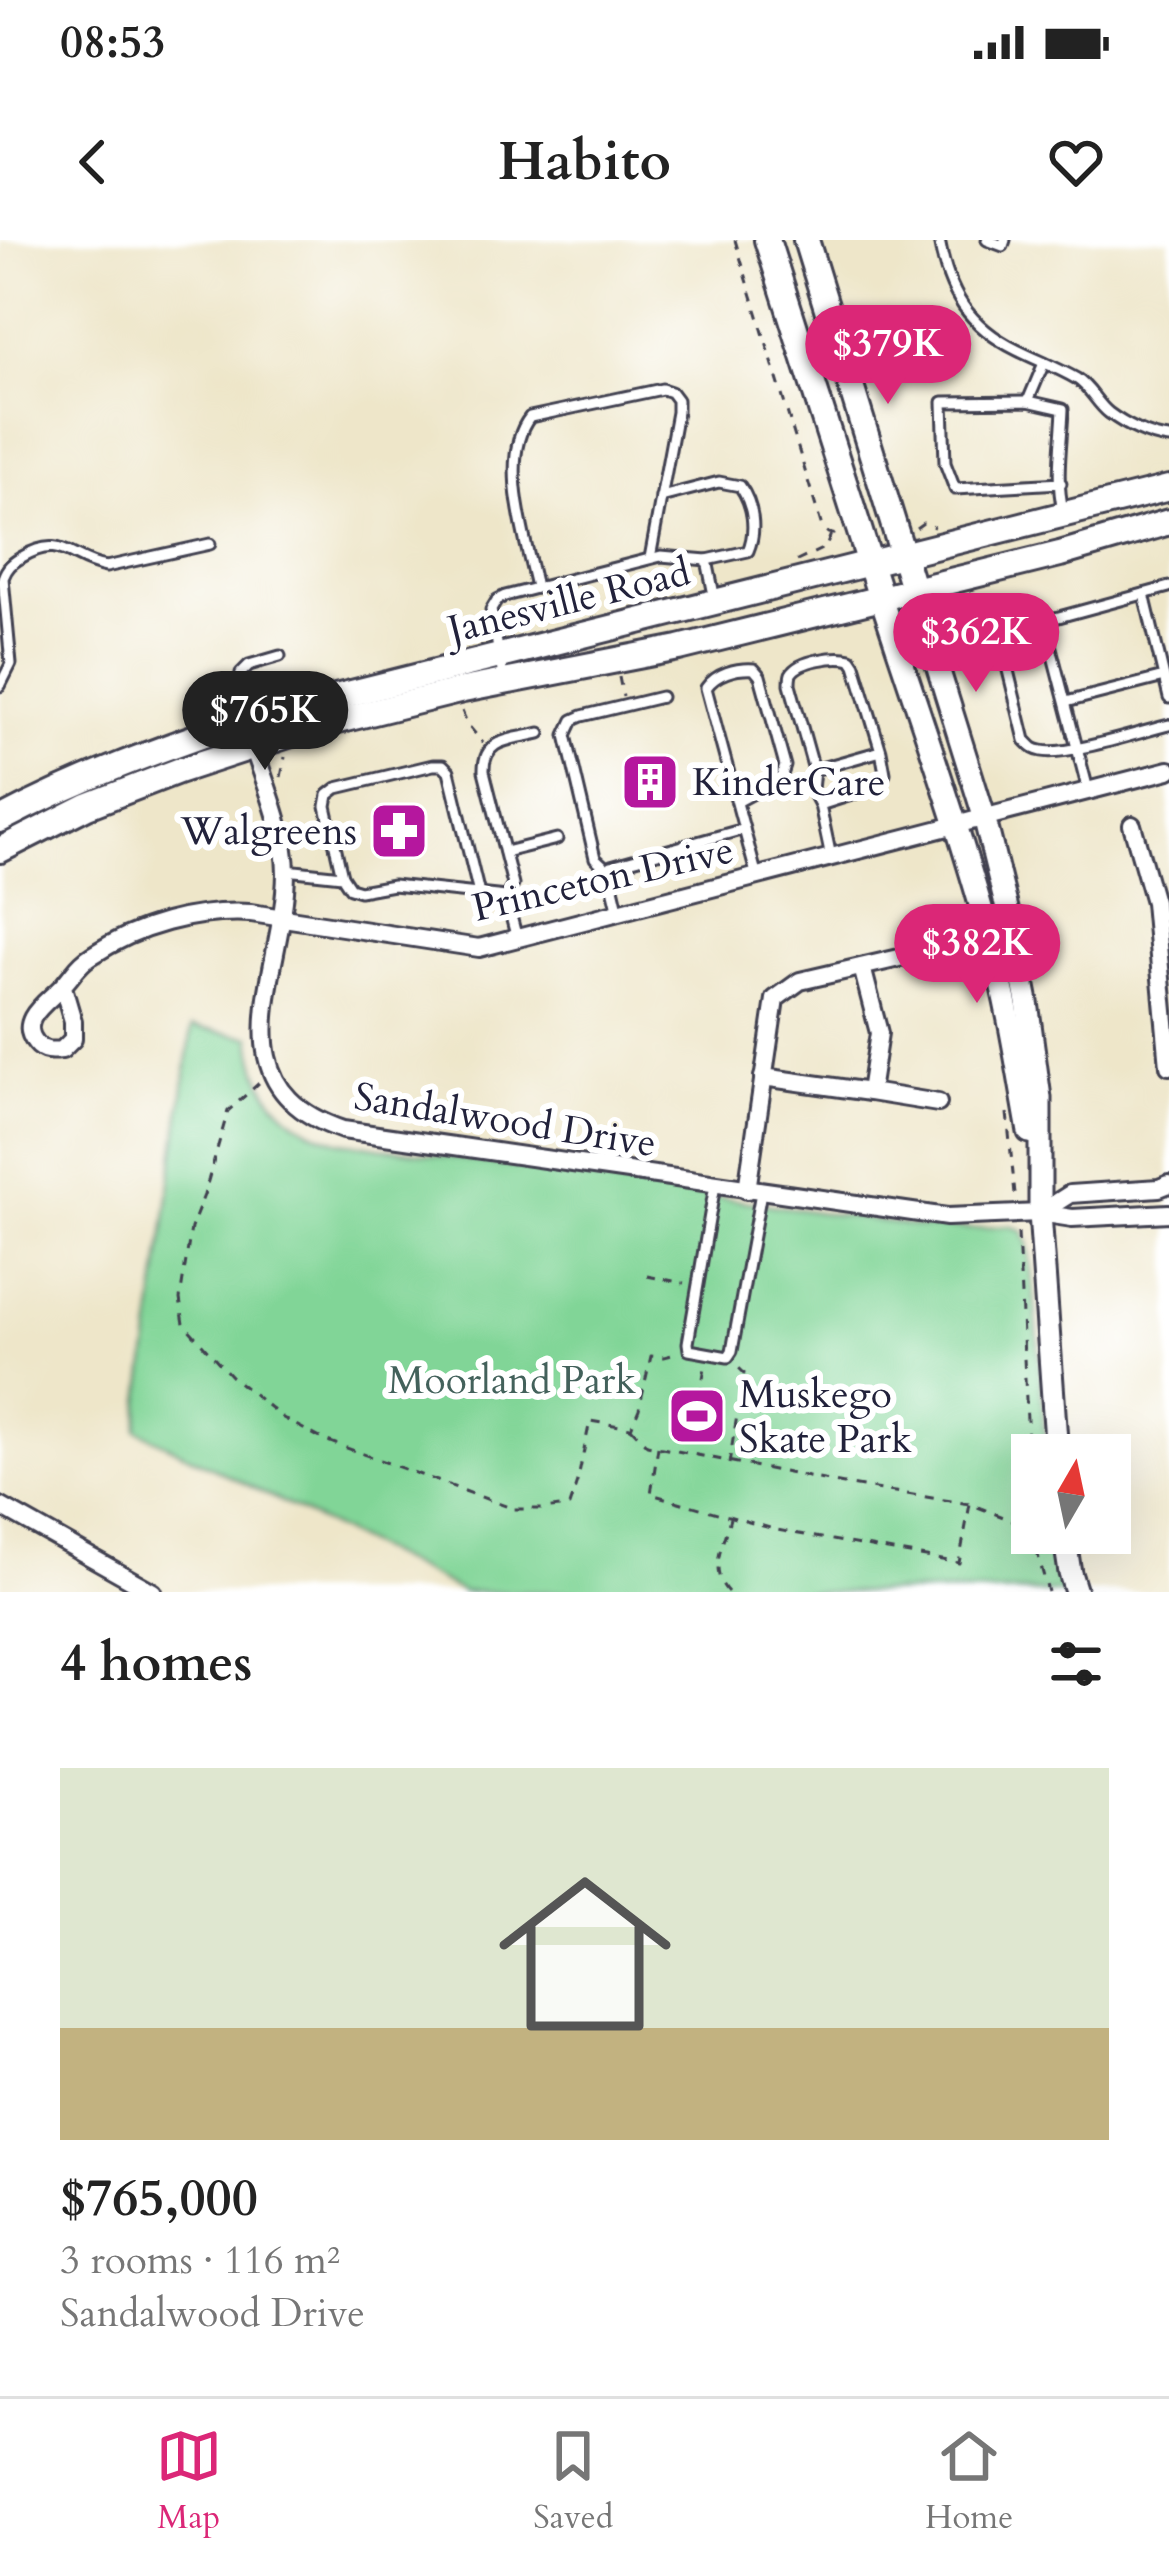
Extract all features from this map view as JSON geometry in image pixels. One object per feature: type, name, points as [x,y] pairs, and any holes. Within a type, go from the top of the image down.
[{"type":"main road","points":[[767,240],[880,598]]},
{"type":"main road","points":[[806,240],[914,591]]},
{"type":"main road","name":"Janesville Road","points":[[0,850],[87,806],[252,746],[715,601],[1169,488]]},
{"type":"main road","name":"Janesville Road","points":[[0,820],[129,759],[244,720],[500,669],[679,648],[1060,554],[1169,522]]},
{"type":"street","points":[[914,591],[984,816],[1027,1003],[1040,1098],[1038,1180],[1056,1434]]},
{"type":"street","points":[[880,598],[956,824],[1006,1008],[1038,1180]]},
{"type":"street","points":[[244,720],[286,870],[263,1034],[271,1072]]},
{"type":"street","name":"Princeton Drive","points":[[63,987],[86,958],[166,922],[232,912],[479,948],[1169,770]]},
{"type":"street","points":[[1132,825],[1161,900],[1169,1066]]},
{"type":"street","points":[[754,1191],[775,999],[800,981],[908,956]]},
{"type":"street","points":[[862,967],[879,1033],[870,1092]]},
{"type":"street","name":"Sandalwood Drive","points":[[271,1072],[291,1104],[315,1121],[344,1130],[947,1217],[1169,1214]]},
{"type":"street","points":[[763,1077],[938,1102]]},
{"type":"street","name":"Sandalwood Drive","points":[[1040,1213],[1070,1194],[1169,1184]]},
{"type":"street","points":[[0,1505],[153,1592]]},
{"type":"street","points":[[1068,1554],[1076,1592]]},
{"type":"lane","points":[[939,240],[955,296],[976,321],[1010,347],[1082,382],[1108,413],[1154,438],[1169,439]]},
{"type":"lane","points":[[987,240],[1003,246],[1005,240]]},
{"type":"lane","points":[[1028,401],[1044,363]]},
{"type":"lane","points":[[536,587],[514,483],[525,423],[655,389],[671,392],[677,400],[650,558]]},
{"type":"lane","points":[[1061,483],[955,489],[945,463],[943,402],[1028,401],[1063,409],[1061,483],[1060,499],[1065,514]]},
{"type":"lane","points":[[500,669],[491,610],[505,596],[650,558],[707,560],[748,551],[753,538],[750,500],[740,486],[719,482],[662,497]]},
{"type":"lane","points":[[0,686],[11,664],[3,578],[6,569],[25,555],[46,546],[65,548],[91,565],[106,567],[210,544]]},
{"type":"lane","points":[[707,560],[715,601]]},
{"type":"lane","points":[[1169,587],[1011,630],[1002,646],[1025,740],[1034,748],[1046,752],[1078,747],[1169,724]]},
{"type":"lane","points":[[1144,594],[1169,698]]},
{"type":"lane","points":[[1044,620],[1088,790]]},
{"type":"lane","points":[[244,720],[238,697],[241,673],[249,665],[280,656]]},
{"type":"lane","points":[[820,805],[873,788],[882,783],[885,773],[855,665],[834,656],[801,665],[790,675],[814,770],[812,790],[820,805],[831,857]]},
{"type":"lane","points":[[736,802],[781,778],[785,766],[754,669],[719,675],[706,688],[736,802],[757,877]]},
{"type":"lane","points":[[1066,702],[1164,676]]},
{"type":"lane","points":[[620,913],[609,872],[595,858],[566,735],[573,720],[662,697]]},
{"type":"lane","points":[[517,938],[506,896],[513,885],[484,760],[488,748],[497,743],[540,733]]},
{"type":"lane","points":[[814,770],[881,751]]},
{"type":"lane","points":[[479,894],[449,771],[442,765],[337,788],[328,795],[342,876],[350,888],[360,891],[393,885],[479,894],[506,896]]},
{"type":"lane","points":[[609,872],[621,862],[744,829]]},
{"type":"lane","points":[[505,852],[557,839]]},
{"type":"lane","points":[[286,870],[342,876]]},
{"type":"lane","points":[[715,1185],[688,1343],[689,1350],[728,1357],[754,1191]]},
{"type":"path","points":[[735,240],[822,527],[846,537]]},
{"type":"path","points":[[618,675],[625,706]]},
{"type":"path","points":[[462,710],[488,748]]},
{"type":"path","points":[[285,755],[280,775],[285,792]]},
{"type":"path","points":[[296,826],[329,818]]},
{"type":"path","points":[[271,1072],[228,1111],[191,1228],[180,1299],[184,1324],[231,1376],[284,1418],[322,1438],[514,1509],[569,1506],[590,1421],[632,1428],[646,1445],[970,1504],[1011,1520]]},
{"type":"path","points":[[1006,1106],[1015,1195]]},
{"type":"path","points":[[1018,1233],[1028,1434]]},
{"type":"path","points":[[647,1276],[698,1286]]},
{"type":"path","points":[[632,1428],[651,1356],[689,1350]]},
{"type":"path","points":[[700,1396],[707,1353]]},
{"type":"path","points":[[728,1357],[744,1373],[729,1462]]},
{"type":"path","points":[[658,1447],[651,1494],[776,1530],[958,1563],[970,1504]]},
{"type":"path","points":[[728,1592],[716,1572],[730,1516]]},
{"type":"path","points":[[1038,1554],[1048,1592]]},
{"type":"green space","name":"Moorland Park","points":[[192,1027],[251,1037],[260,1075],[276,1104],[302,1126],[338,1141],[919,1227],[1009,1226],[1022,1230],[1028,1243],[1036,1313],[1045,1434],[1011,1434],[1011,1554],[1056,1554],[1064,1592],[463,1592],[137,1430]]},
{"type":"place","name":"KinderCare","points":[[650,782]]},
{"type":"place","name":"Walgreens","points":[[399,831]]},
{"type":"place","name":"Muskego Skate Park","points":[[697,1416]]}]
